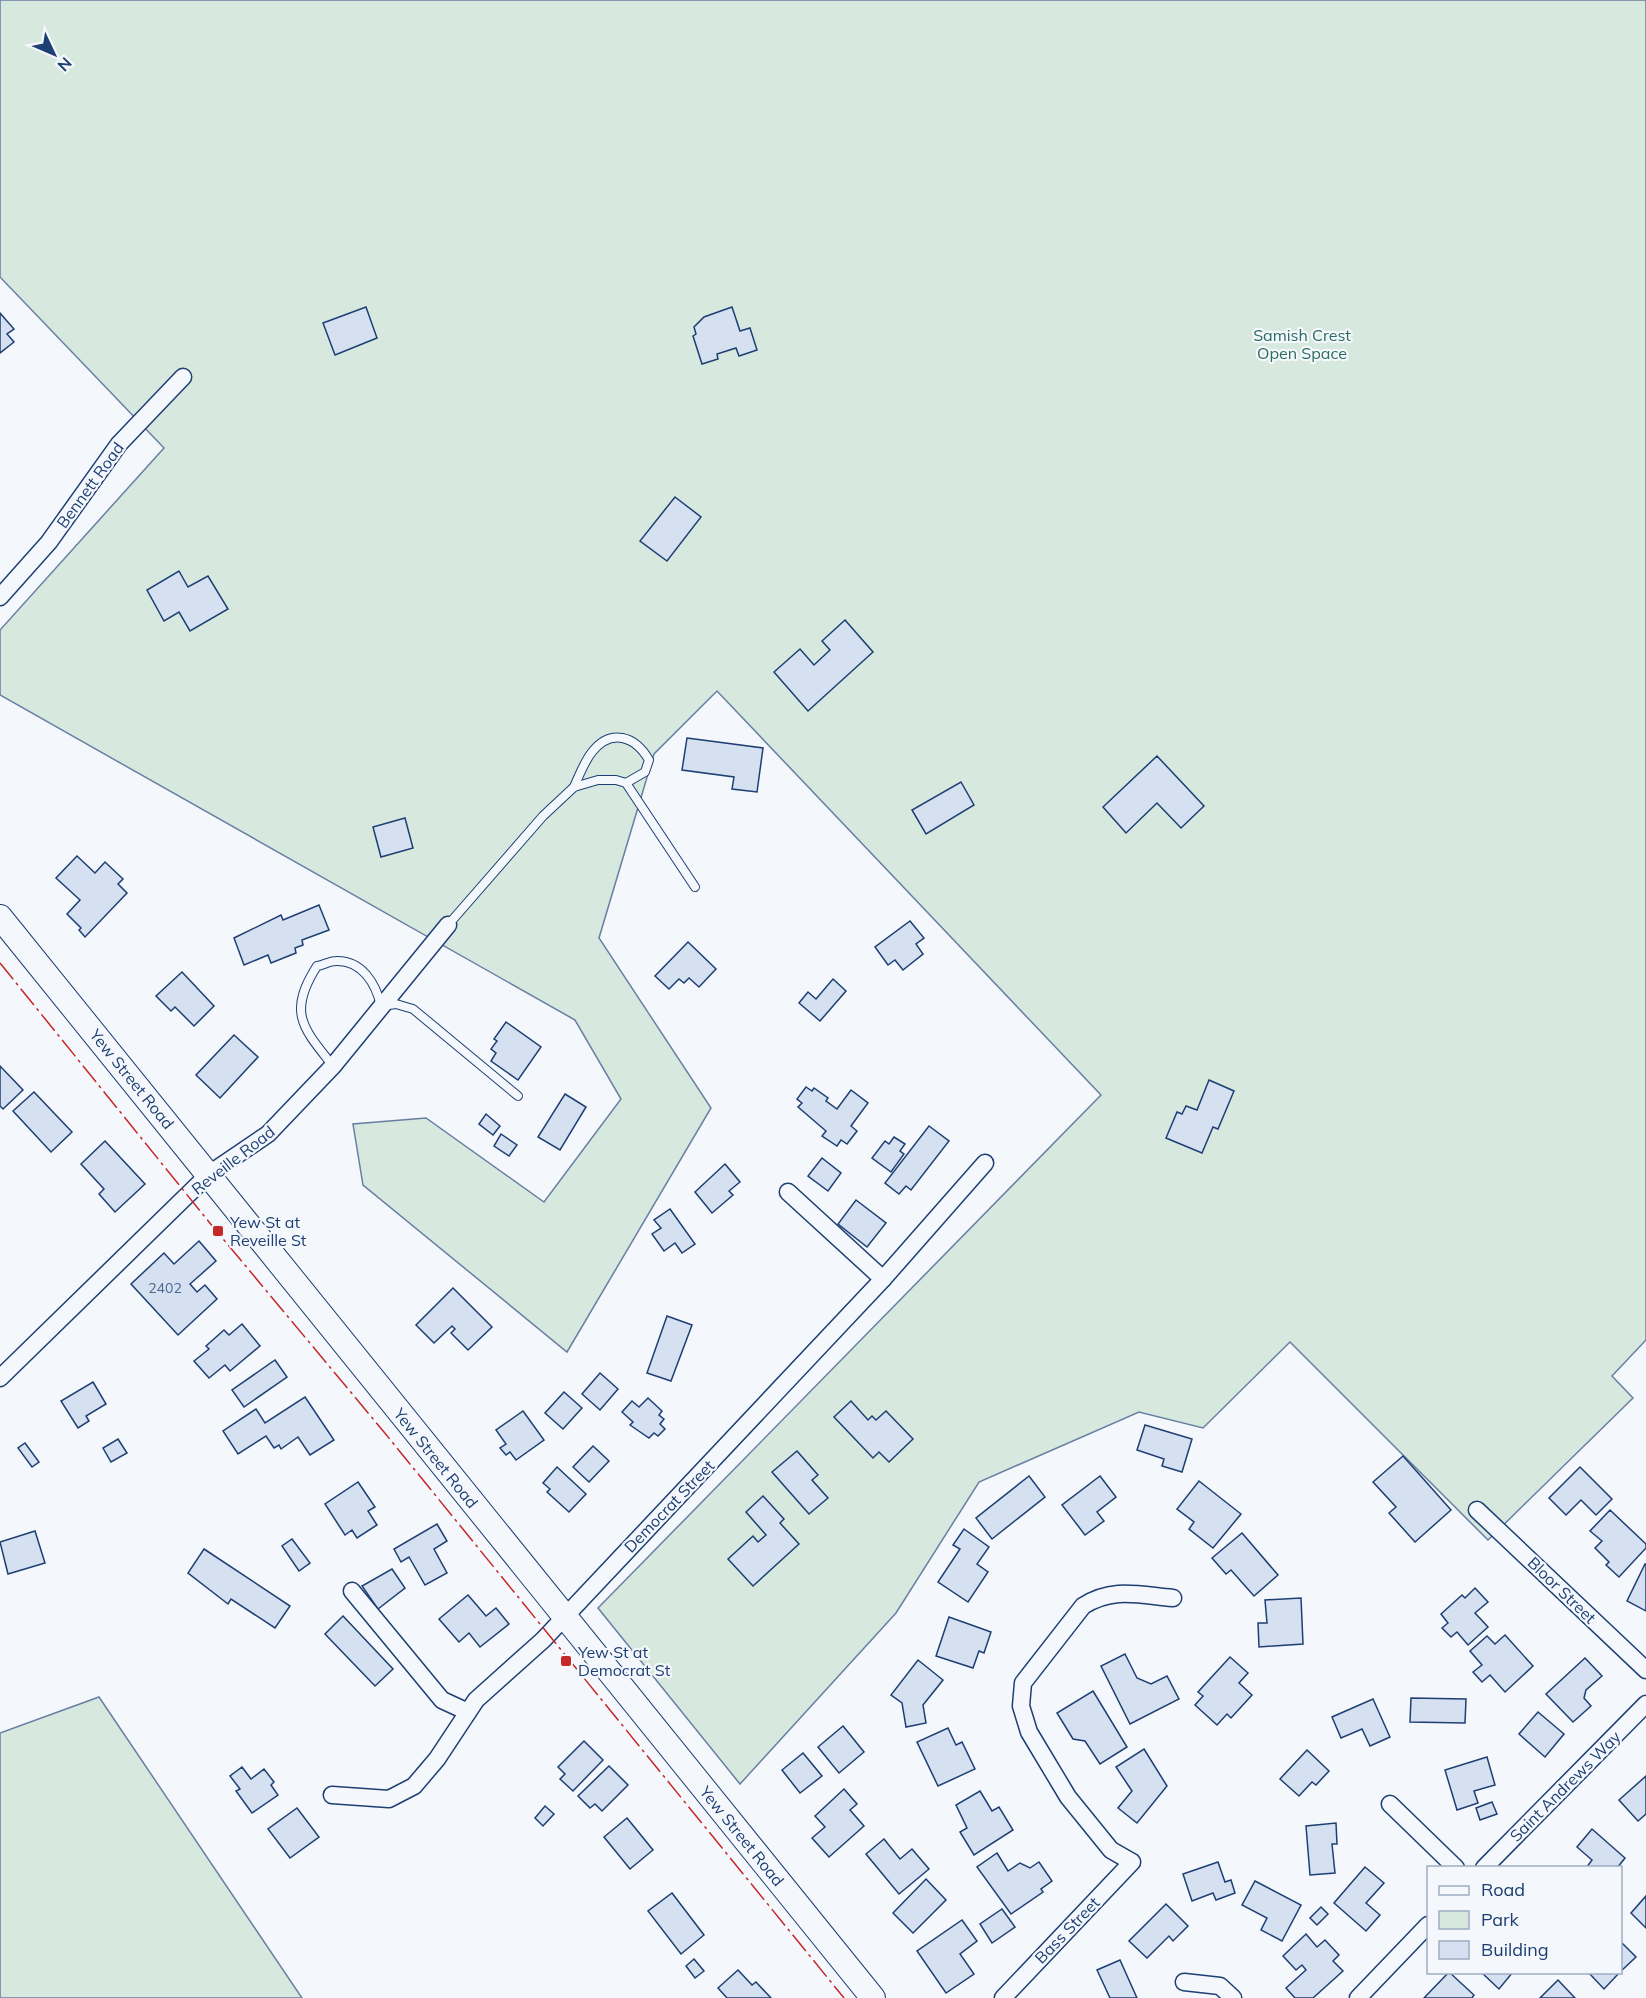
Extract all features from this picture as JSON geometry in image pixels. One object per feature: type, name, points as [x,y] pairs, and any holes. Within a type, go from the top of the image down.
[{"type":"street","name":"Bennett Road","points":[[0,597],[49,542],[119,444],[183,377]]},
{"type":"street","name":"Yew Street Road","points":[[0,917],[873,1998]]},
{"type":"street","name":"Reveille Road","points":[[0,1378],[209,1174],[268,1134],[333,1066],[448,925]]},
{"type":"street","name":"Democrat Street","points":[[332,1795],[389,1799],[414,1786],[437,1759],[476,1700],[543,1640],[563,1616],[883,1279],[985,1163]]},
{"type":"street","points":[[788,1192],[883,1279]]},
{"type":"street","name":"Bloor Street","points":[[1477,1510],[1646,1670]]},
{"type":"street","points":[[351,1591],[442,1700],[468,1712]]},
{"type":"street","name":"Bass Street","points":[[1003,1998],[1132,1862],[1111,1850],[1090,1826],[1047,1764],[1029,1732],[1021,1706],[1023,1683],[1083,1606],[1093,1599],[1107,1593],[1173,1598]]},
{"type":"street","name":"Saint Andrews Way","points":[[1486,1866],[1646,1704]]},
{"type":"street","points":[[1390,1804],[1454,1866]]},
{"type":"street","points":[[1358,1998],[1427,1926]]},
{"type":"street","points":[[1184,1982],[1220,1986],[1233,1998]]},
{"type":"lane","points":[[448,925],[543,816],[574,786],[591,753],[602,742],[617,737],[630,739],[641,747],[649,760],[645,772],[626,783]]},
{"type":"lane","points":[[574,786],[598,780],[616,780],[626,783],[695,887]]},
{"type":"lane","points":[[333,1066],[302,1025],[301,1005],[306,984],[317,966],[336,960],[356,966],[368,975],[378,993],[381,1006],[396,1004],[413,1009],[518,1096]]},
{"type":"green space","name":"Samish Crest Open Space","points":[[0,0],[1646,0],[1646,1340],[1612,1376],[1633,1398],[1488,1540],[1290,1342],[1203,1428],[1139,1412],[979,1482],[896,1613],[740,1784],[598,1608],[1101,1095],[717,691],[654,754],[599,938],[711,1108],[567,1352],[363,1185],[353,1124],[426,1118],[544,1202],[621,1099],[575,1020],[0,695],[0,630],[164,448],[0,277]]},
{"type":"green space","points":[[99,1697],[302,1998],[0,1998],[0,1733]]},
{"type":"building","points":[[366,307],[377,338],[335,355],[323,323]]},
{"type":"building","points":[[732,307],[740,331],[750,328],[757,350],[739,356],[736,348],[717,354],[718,359],[702,364],[693,336],[696,334],[694,327],[704,317]]},
{"type":"building","points":[[0,313],[14,329],[7,334],[14,342],[0,353]]},
{"type":"building","points":[[675,497],[701,517],[667,561],[640,541]]},
{"type":"building","points":[[179,571],[188,587],[208,576],[228,609],[190,631],[179,612],[164,621],[147,590]]},
{"type":"building","points":[[845,620],[873,652],[808,711],[774,672],[800,649],[814,665],[830,650],[822,641]]},
{"type":"building","points":[[687,738],[763,748],[757,792],[732,789],[734,777],[682,770]]},
{"type":"building","points":[[1157,756],[1204,806],[1181,828],[1157,803],[1126,833],[1103,807]]},
{"type":"building","points":[[961,782],[974,805],[926,834],[912,810]]},
{"type":"building","points":[[405,818],[413,848],[381,857],[373,827]]},
{"type":"building","points":[[77,856],[95,873],[105,862],[123,879],[118,884],[127,893],[85,937],[79,930],[81,928],[67,914],[80,900],[56,878]]},
{"type":"building","points":[[319,905],[329,930],[302,940],[303,945],[295,948],[296,953],[271,963],[268,955],[244,965],[234,938],[281,915],[283,920]]},
{"type":"building","points":[[910,921],[924,938],[916,944],[923,954],[903,970],[895,960],[888,965],[875,947]]},
{"type":"building","points":[[688,942],[716,969],[699,987],[689,978],[684,983],[679,979],[669,989],[655,976]]},
{"type":"building","points":[[182,972],[214,1006],[194,1026],[175,1007],[171,1011],[156,996]]},
{"type":"building","points":[[833,979],[846,991],[820,1021],[799,1003],[808,992],[816,999]]},
{"type":"building","points":[[506,1022],[541,1047],[518,1080],[491,1061],[496,1053],[491,1049],[497,1041],[494,1039]]},
{"type":"building","points":[[234,1035],[258,1057],[220,1098],[196,1075]]},
{"type":"building","points":[[0,1066],[23,1090],[3,1109],[0,1106]]},
{"type":"building","points":[[1209,1080],[1234,1091],[1218,1129],[1213,1127],[1202,1153],[1166,1138],[1177,1112],[1182,1114],[1186,1106],[1197,1110]]},
{"type":"building","points":[[806,1087],[812,1091],[814,1088],[828,1098],[826,1101],[837,1109],[851,1090],[868,1103],[851,1126],[857,1131],[847,1144],[841,1140],[837,1146],[822,1136],[826,1131],[798,1107],[802,1103],[797,1099]]},
{"type":"building","points":[[34,1092],[72,1132],[51,1152],[13,1111]]},
{"type":"building","points":[[565,1094],[586,1107],[560,1150],[538,1137]]},
{"type":"building","points":[[486,1114],[500,1126],[493,1135],[479,1124]]},
{"type":"building","points":[[929,1126],[949,1141],[911,1190],[906,1186],[899,1194],[885,1183]]},
{"type":"building","points":[[501,1134],[517,1145],[509,1156],[494,1146]]},
{"type":"building","points":[[894,1137],[905,1144],[900,1151],[904,1154],[891,1172],[872,1158],[885,1141],[889,1144]]},
{"type":"building","points":[[105,1141],[145,1184],[115,1212],[99,1194],[104,1189],[81,1164]]},
{"type":"building","points":[[822,1158],[841,1173],[828,1191],[808,1176]]},
{"type":"building","points":[[725,1164],[740,1182],[729,1191],[733,1195],[712,1213],[695,1192]]},
{"type":"building","points":[[856,1200],[886,1223],[867,1247],[838,1224]]},
{"type":"building","points":[[670,1209],[695,1244],[682,1253],[675,1243],[664,1251],[652,1234],[661,1228],[654,1220]]},
{"type":"building","points":[[199,1241],[216,1261],[190,1284],[197,1292],[205,1285],[217,1299],[178,1335],[131,1284],[164,1253],[174,1264]]},
{"type":"building","points":[[453,1288],[492,1327],[468,1350],[451,1333],[455,1329],[452,1326],[434,1343],[416,1325]]},
{"type":"building","points":[[667,1316],[692,1325],[671,1381],[647,1373]]},
{"type":"building","points":[[242,1324],[260,1346],[230,1371],[225,1365],[209,1378],[194,1361],[209,1349],[206,1346],[224,1330],[229,1335]]},
{"type":"building","points":[[275,1360],[287,1377],[244,1407],[232,1390]]},
{"type":"building","points":[[600,1373],[618,1389],[600,1410],[582,1394]]},
{"type":"building","points":[[93,1382],[106,1404],[86,1416],[89,1421],[78,1428],[61,1401]]},
{"type":"building","points":[[564,1392],[582,1408],[563,1429],[545,1413]]},
{"type":"building","points":[[305,1397],[334,1440],[310,1455],[298,1437],[281,1449],[279,1445],[274,1448],[266,1436],[238,1454],[223,1431],[256,1409],[265,1423]]},
{"type":"building","points":[[648,1398],[662,1411],[659,1415],[664,1419],[660,1424],[665,1429],[658,1436],[654,1433],[649,1438],[630,1425],[633,1422],[622,1412],[632,1401],[639,1407]]},
{"type":"building","points":[[851,1401],[868,1420],[872,1416],[876,1420],[886,1411],[913,1439],[889,1462],[879,1452],[873,1458],[834,1417]]},
{"type":"building","points":[[523,1411],[544,1440],[516,1460],[510,1452],[506,1455],[500,1448],[506,1444],[496,1430]]},
{"type":"building","points":[[1145,1425],[1192,1439],[1182,1472],[1162,1466],[1164,1459],[1137,1450]]},
{"type":"building","points":[[118,1439],[127,1453],[111,1462],[103,1448]]},
{"type":"building","points":[[25,1443],[39,1462],[32,1467],[18,1448]]},
{"type":"building","points":[[593,1446],[609,1461],[589,1482],[573,1467]]},
{"type":"building","points":[[797,1451],[818,1475],[812,1480],[828,1498],[809,1514],[772,1472]]},
{"type":"building","points":[[1403,1456],[1451,1510],[1415,1542],[1389,1513],[1396,1507],[1373,1482]]},
{"type":"building","points":[[557,1467],[586,1494],[569,1512],[547,1492],[550,1489],[543,1483]]},
{"type":"building","points":[[1580,1467],[1612,1499],[1596,1515],[1581,1500],[1566,1515],[1549,1498]]},
{"type":"building","points":[[1029,1476],[1045,1497],[992,1539],[976,1518]]},
{"type":"building","points":[[1100,1476],[1116,1497],[1097,1512],[1104,1521],[1085,1535],[1062,1505]]},
{"type":"building","points":[[1199,1481],[1241,1514],[1213,1548],[1189,1529],[1194,1522],[1177,1509]]},
{"type":"building","points":[[358,1482],[375,1507],[368,1511],[377,1525],[357,1538],[352,1530],[345,1535],[325,1504]]},
{"type":"building","points":[[763,1496],[784,1519],[780,1523],[799,1544],[753,1586],[728,1559],[753,1536],[758,1542],[766,1535],[746,1512]]},
{"type":"building","points":[[1610,1510],[1646,1544],[1646,1548],[1619,1577],[1606,1565],[1609,1562],[1595,1548],[1602,1541],[1590,1531]]},
{"type":"building","points":[[437,1524],[447,1541],[434,1549],[447,1573],[425,1585],[409,1557],[401,1562],[394,1549]]},
{"type":"building","points":[[964,1529],[989,1547],[977,1564],[988,1572],[968,1602],[938,1582],[960,1549],[953,1545]]},
{"type":"building","points":[[35,1531],[45,1563],[8,1574],[0,1542]]},
{"type":"building","points":[[1242,1533],[1278,1575],[1254,1596],[1231,1570],[1226,1574],[1212,1558]]},
{"type":"building","points":[[292,1539],[310,1563],[299,1571],[282,1546]]},
{"type":"building","points":[[204,1549],[290,1606],[275,1628],[231,1599],[228,1604],[188,1573]]},
{"type":"building","points":[[1646,1564],[1646,1611],[1627,1601]]},
{"type":"building","points":[[392,1569],[405,1588],[378,1609],[362,1586]]},
{"type":"building","points":[[1475,1588],[1488,1602],[1475,1613],[1488,1627],[1468,1645],[1457,1632],[1451,1637],[1442,1628],[1448,1623],[1441,1614],[1462,1595],[1465,1598]]},
{"type":"building","points":[[468,1595],[486,1616],[496,1608],[509,1624],[480,1647],[469,1633],[459,1642],[439,1619]]},
{"type":"building","points":[[1301,1598],[1303,1644],[1259,1647],[1258,1623],[1267,1623],[1265,1600]]},
{"type":"building","points":[[343,1616],[393,1669],[375,1686],[325,1634]]},
{"type":"building","points":[[949,1617],[991,1632],[984,1653],[979,1651],[973,1668],[936,1656]]},
{"type":"building","points":[[1505,1635],[1533,1666],[1505,1692],[1490,1675],[1482,1682],[1473,1672],[1482,1665],[1470,1651],[1487,1636],[1495,1644]]},
{"type":"building","points":[[1125,1654],[1137,1678],[1151,1684],[1167,1676],[1179,1699],[1130,1724],[1101,1666]]},
{"type":"building","points":[[1230,1657],[1248,1673],[1239,1683],[1252,1695],[1231,1718],[1227,1714],[1217,1725],[1195,1705],[1203,1696],[1198,1692]]},
{"type":"building","points":[[1585,1658],[1602,1676],[1586,1690],[1584,1698],[1591,1706],[1573,1722],[1546,1694]]},
{"type":"building","points":[[918,1660],[943,1680],[923,1705],[926,1723],[906,1727],[902,1703],[891,1695]]},
{"type":"building","points":[[1093,1691],[1127,1747],[1100,1764],[1085,1741],[1073,1739],[1057,1713]]},
{"type":"building","points":[[1411,1698],[1466,1699],[1465,1723],[1410,1722]]},
{"type":"building","points":[[1373,1699],[1390,1737],[1370,1746],[1362,1729],[1341,1738],[1332,1717]]},
{"type":"building","points":[[1538,1712],[1564,1734],[1545,1757],[1519,1734]]},
{"type":"building","points":[[843,1726],[864,1752],[839,1773],[818,1747]]},
{"type":"building","points":[[948,1728],[956,1745],[962,1742],[975,1769],[938,1786],[917,1742]]},
{"type":"building","points":[[584,1741],[603,1760],[573,1791],[560,1779],[565,1774],[558,1767]]},
{"type":"building","points":[[1144,1749],[1167,1786],[1137,1823],[1118,1808],[1132,1791],[1116,1767]]},
{"type":"building","points":[[1307,1750],[1329,1771],[1316,1785],[1312,1782],[1299,1796],[1280,1779]]},
{"type":"building","points":[[803,1753],[822,1776],[800,1793],[782,1770]]},
{"type":"building","points":[[1487,1757],[1495,1785],[1474,1791],[1478,1803],[1457,1810],[1445,1770]]},
{"type":"building","points":[[609,1766],[628,1785],[602,1811],[595,1804],[590,1808],[578,1796]]},
{"type":"building","points":[[242,1767],[251,1779],[264,1769],[274,1782],[271,1785],[278,1795],[252,1813],[236,1791],[240,1789],[230,1776]]},
{"type":"building","points":[[1646,1776],[1646,1814],[1638,1821],[1619,1800]]},
{"type":"building","points":[[844,1789],[857,1804],[850,1810],[864,1826],[829,1857],[812,1838],[825,1827],[815,1816]]},
{"type":"building","points":[[980,1791],[992,1811],[999,1807],[1013,1830],[974,1855],[960,1832],[967,1828],[956,1805]]},
{"type":"building","points":[[1492,1802],[1497,1814],[1480,1820],[1476,1808]]},
{"type":"building","points":[[545,1806],[554,1814],[543,1826],[535,1818]]},
{"type":"building","points":[[297,1808],[319,1837],[290,1858],[268,1829]]},
{"type":"building","points":[[627,1818],[653,1850],[630,1869],[604,1837]]},
{"type":"building","points":[[1336,1823],[1337,1844],[1332,1844],[1335,1873],[1310,1875],[1306,1826]]},
{"type":"building","points":[[1592,1829],[1625,1858],[1619,1866],[1588,1866],[1592,1860],[1577,1847]]},
{"type":"building","points":[[884,1839],[900,1859],[912,1849],[929,1869],[899,1894],[866,1854]]},
{"type":"building","points":[[997,1853],[1008,1871],[1020,1863],[1030,1868],[1039,1862],[1052,1881],[1041,1889],[1043,1892],[1011,1914],[977,1867]]},
{"type":"building","points":[[1218,1862],[1225,1882],[1231,1880],[1235,1893],[1216,1900],[1213,1893],[1192,1901],[1183,1874]]},
{"type":"building","points":[[1365,1867],[1384,1883],[1366,1903],[1380,1915],[1366,1931],[1334,1903]]},
{"type":"building","points":[[926,1879],[946,1900],[913,1933],[893,1913]]},
{"type":"building","points":[[1255,1881],[1301,1905],[1282,1941],[1261,1930],[1267,1918],[1242,1905]]},
{"type":"building","points":[[672,1893],[704,1935],[681,1954],[648,1911]]},
{"type":"building","points":[[1646,1896],[1646,1928],[1631,1913]]},
{"type":"building","points":[[1166,1904],[1188,1926],[1173,1941],[1169,1936],[1147,1958],[1129,1941]]},
{"type":"building","points":[[1321,1907],[1328,1914],[1317,1925],[1310,1918]]},
{"type":"building","points":[[1002,1909],[1015,1927],[992,1943],[980,1924]]},
{"type":"building","points":[[962,1920],[977,1941],[960,1954],[974,1974],[946,1993],[917,1951]]},
{"type":"building","points":[[1306,1934],[1317,1947],[1325,1940],[1339,1955],[1333,1961],[1343,1971],[1313,1998],[1295,1998],[1286,1988],[1306,1970],[1302,1965],[1296,1970],[1283,1956]]},
{"type":"building","points":[[1622,1943],[1636,1957],[1622,1970]]},
{"type":"building","points":[[694,1959],[704,1971],[695,1978],[686,1966]]},
{"type":"building","points":[[1120,1960],[1137,1998],[1110,1998],[1097,1970]]},
{"type":"building","points":[[738,1970],[752,1985],[756,1982],[771,1998],[727,1998],[718,1988]]},
{"type":"building","points":[[1447,1974],[1451,1974],[1474,1995],[1472,1998],[1424,1998]]},
{"type":"building","points":[[1483,1974],[1511,1974],[1499,1989]]},
{"type":"building","points":[[1590,1974],[1618,1974],[1604,1989]]},
{"type":"building","points":[[1558,1980],[1575,1998],[1540,1998]]},
{"type":"power","points":[[0,963],[844,1998]]},
{"type":"place","name":"Yew St at Reveille St","points":[[218,1231]]},
{"type":"place","name":"Yew St at Democrat St","points":[[566,1661]]}]
